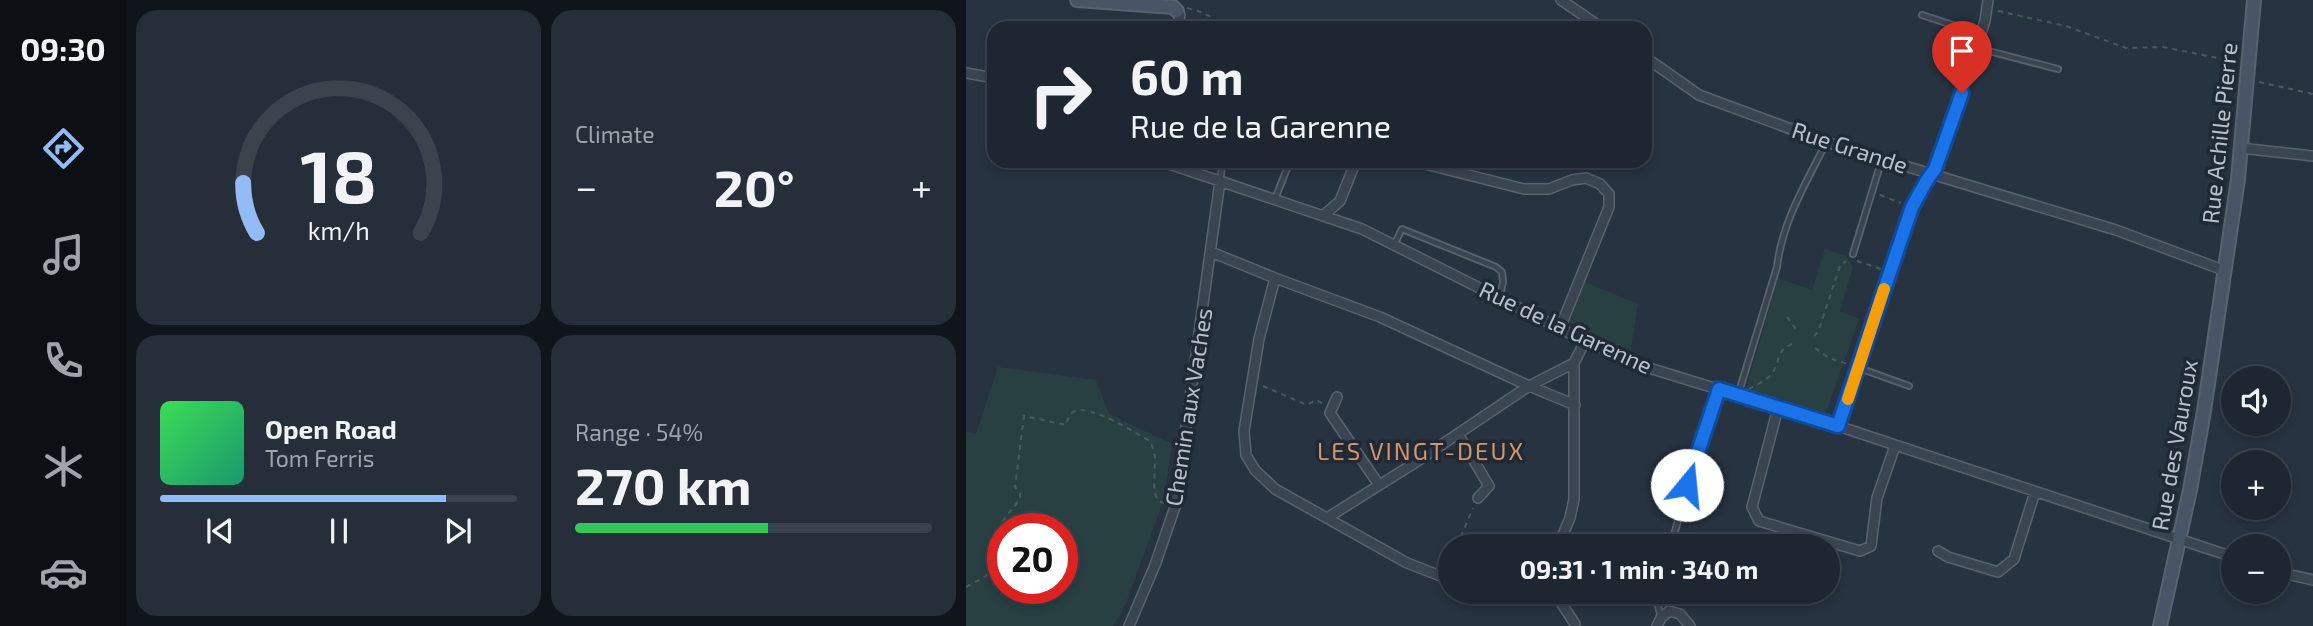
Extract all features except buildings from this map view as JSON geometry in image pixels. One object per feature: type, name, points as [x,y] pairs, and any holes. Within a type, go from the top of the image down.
[{"type":"street","points":[[1077,0],[1176,6]]},
{"type":"street","points":[[1560,0],[1592,21]]},
{"type":"street","name":"Rue Achille Pierre","points":[[2223,270],[2238,178],[2254,0]]},
{"type":"street","points":[[1838,426],[1912,207],[1931,174],[1954,115],[1987,4]]},
{"type":"street","name":"Rue Grande","points":[[1652,63],[1699,94],[1826,142],[2116,230],[2223,270]]},
{"type":"street","points":[[966,73],[987,77]]},
{"type":"street","points":[[2241,149],[2313,156]]},
{"type":"street","name":"Rue de la Garenne","points":[[1181,168],[1345,223],[1586,341],[1646,367],[1838,426],[2221,553]]},
{"type":"street","points":[[1324,215],[1340,201],[1353,168]]},
{"type":"street","points":[[1441,168],[1524,189],[1549,189],[1586,178],[1600,184],[1609,194],[1609,206],[1560,328]]},
{"type":"street","name":"Chemin aux Vaches","points":[[1129,626],[1155,565],[1175,507],[1220,181]]},
{"type":"street","points":[[1340,201],[1345,223]]},
{"type":"street","points":[[1211,252],[1380,317],[1575,405]]},
{"type":"street","name":"Rue des Vauroux","points":[[2160,626],[2190,490],[2204,411],[2223,270]]},
{"type":"street","points":[[1275,278],[1259,339],[1252,381],[1244,431],[1246,455],[1255,470],[1275,489],[1407,563],[1438,575]]},
{"type":"street","points":[[1563,534],[1574,499],[1574,363],[1586,341]]},
{"type":"street","points":[[1327,518],[1529,386],[1574,363]]},
{"type":"street","points":[[1337,397],[1330,413],[1379,485]]},
{"type":"street","points":[[1778,408],[1752,507],[1759,522],[1860,551],[1871,546],[1877,498],[1895,446]]},
{"type":"street","points":[[1458,434],[1489,486],[1478,498]]},
{"type":"street","points":[[1938,551],[1948,557],[1998,572],[2014,559],[2035,492]]},
{"type":"street","points":[[2291,575],[2313,580]]},
{"type":"street","points":[[1562,604],[1575,624]]},
{"type":"street","points":[[1659,622],[1669,611],[1680,614],[1690,626]]},
{"type":"lane","points":[[1922,15],[1980,34]]},
{"type":"lane","points":[[1976,48],[2058,69]]},
{"type":"lane","points":[[1738,395],[1777,267],[1779,246],[1786,225],[1826,142]]},
{"type":"lane","points":[[1853,254],[1882,159]]},
{"type":"lane","points":[[1220,181],[1222,168]]},
{"type":"lane","points":[[1275,200],[1287,168]]},
{"type":"lane","points":[[1394,245],[1402,229],[1496,268],[1502,272],[1503,282],[1499,297]]},
{"type":"lane","points":[[1859,368],[1909,386]]},
{"type":"lane","points":[[1674,534],[1693,465],[1719,389]]},
{"type":"lane","points":[[1657,604],[1659,622]]},
{"type":"path","points":[[1987,4],[2066,26],[2126,48],[2163,47],[2248,64]]},
{"type":"path","points":[[1176,6],[1201,11],[1217,21]]},
{"type":"path","points":[[2247,79],[2313,94]]},
{"type":"path","points":[[1872,192],[1912,207]]},
{"type":"path","points":[[1814,336],[1818,332],[1840,266],[1849,258],[1889,274]]},
{"type":"path","points":[[1787,317],[1798,332]]},
{"type":"path","points":[[1738,395],[1766,379],[1782,350],[1792,344]]},
{"type":"path","points":[[1815,348],[1829,358],[1859,368]]},
{"type":"path","points":[[1252,381],[1307,405],[1316,400],[1332,408]]},
{"type":"path","points":[[966,587],[986,576],[997,550],[1002,522],[1020,499],[1020,493],[1015,487],[1024,416],[1066,425],[1069,416],[1077,410],[1091,410],[1143,437],[1151,442],[1155,457],[1155,496],[1175,507]]},
{"type":"path","points":[[1462,534],[1478,498]]},
{"type":"green space","points":[[1825,249],[1846,256],[1853,267],[1840,311],[1859,319],[1825,415],[1746,389],[1778,278],[1812,290]]},
{"type":"green space","points":[[1583,281],[1638,304],[1630,354],[1573,328],[1568,317]]},
{"type":"green space","points":[[998,367],[1096,380],[1109,414],[1172,444],[1164,499],[1125,606],[1113,626],[966,626],[966,432],[976,434]]},
{"type":"slow traffic","points":[[1848,399],[1884,289]]},
{"type":"district","name":"LES VINGT-DEUX","points":[[1421,450]]},
{"type":"route","points":[[1687,485],[1719,389],[1838,426],[1912,207],[1935,169],[1962,93]]}]
